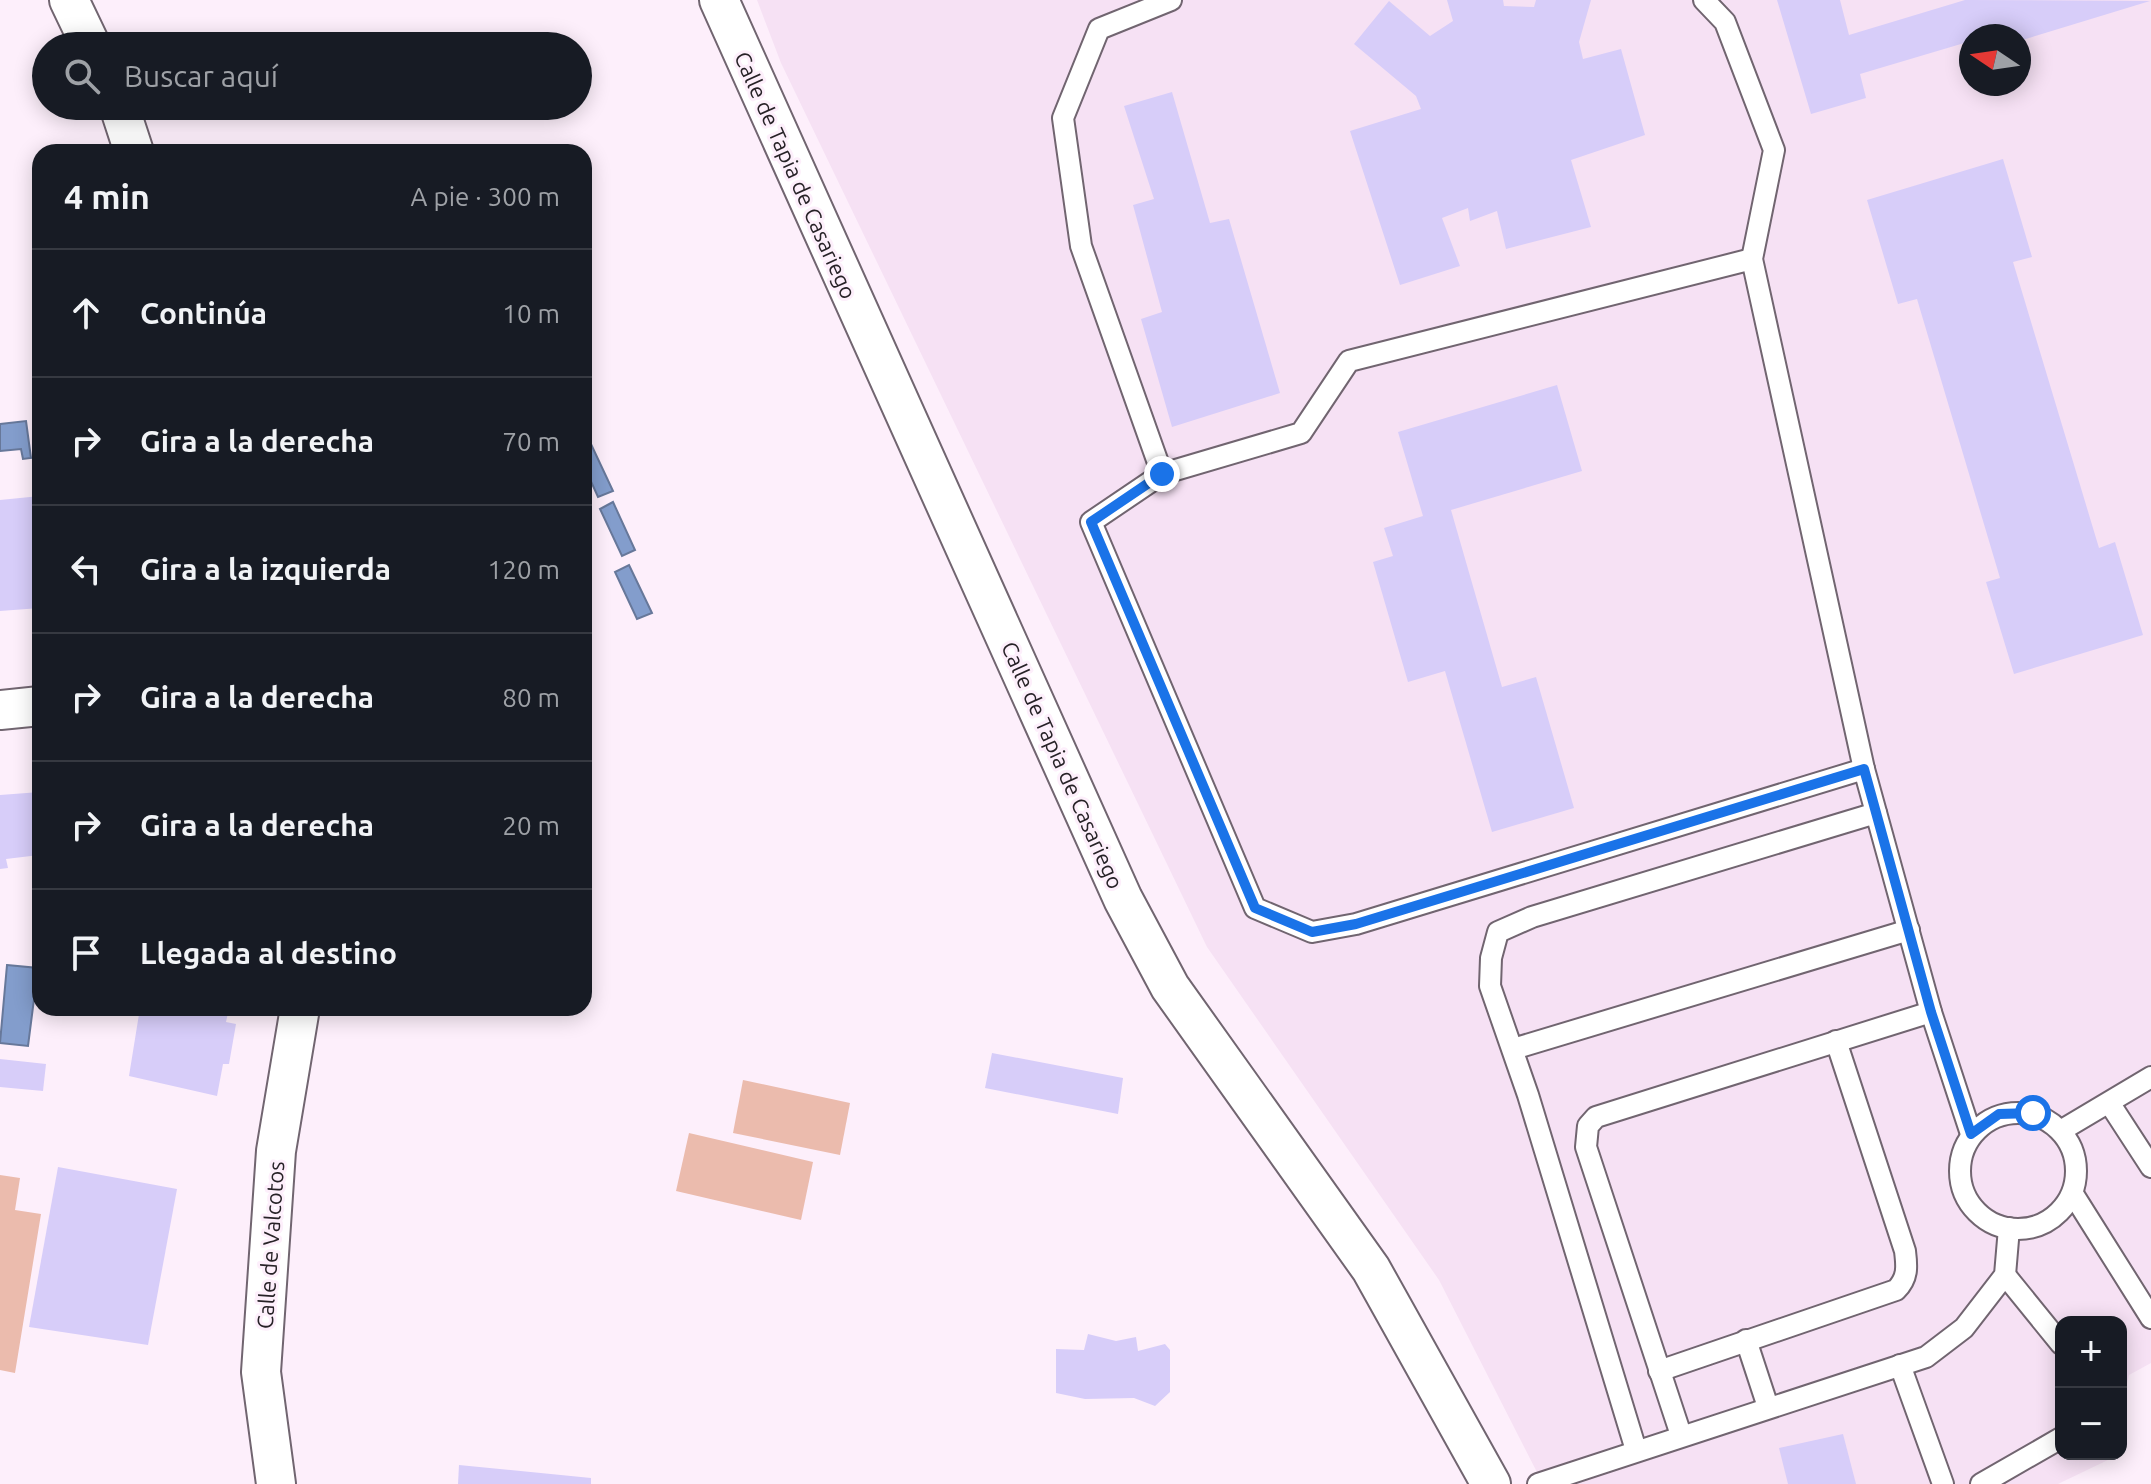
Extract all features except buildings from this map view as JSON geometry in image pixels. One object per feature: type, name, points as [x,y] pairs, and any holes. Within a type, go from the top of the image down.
[{"type":"street","points":[[69,0],[84,32]]},
{"type":"street","name":"Calle de Tapia de Casariego","points":[[719,0],[1123,899],[1170,987],[1371,1269],[1491,1484]]},
{"type":"street","points":[[124,120],[131,144]]},
{"type":"street","points":[[0,710],[32,707]]},
{"type":"street","name":"Calle de Valcotos","points":[[276,1484],[261,1372],[276,1151],[299,1016]]},
{"type":"lane","points":[[1162,474],[1081,246],[1063,118],[1099,29],[1171,0]]},
{"type":"lane","points":[[1704,0],[1725,22],[1774,150],[1752,259],[1864,769],[1931,1012],[1971,1134]]},
{"type":"lane","points":[[1752,259],[1349,361],[1301,433],[1162,474],[1091,522],[1255,908],[1312,932],[1356,924],[1864,769]]},
{"type":"lane","points":[[1636,1450],[1513,1049],[1490,986],[1491,958],[1498,932],[1532,917],[1876,813]]},
{"type":"lane","points":[[1513,1049],[1909,930]]},
{"type":"lane","points":[[1681,1435],[1586,1147],[1588,1126],[1596,1117],[1931,1012]]},
{"type":"lane","points":[[1659,1371],[1896,1290],[1904,1282],[1907,1269],[1905,1251],[1836,1041]]},
{"type":"lane","points":[[2062,1130],[2151,1077]]},
{"type":"lane","points":[[2110,1104],[2151,1167]]},
{"type":"lane","points":[[2033,1113],[2062,1130],[2077,1160],[2073,1194],[2052,1220],[2020,1231],[1988,1223],[1964,1198],[1959,1165],[1971,1134],[1999,1114],[2033,1113]]},
{"type":"lane","points":[[2073,1194],[2151,1318]]},
{"type":"lane","points":[[1538,1484],[1926,1357],[1964,1328],[2005,1275],[2009,1228]]},
{"type":"lane","points":[[2005,1275],[2055,1337]]},
{"type":"lane","points":[[1746,1340],[1768,1407]]},
{"type":"lane","points":[[1900,1365],[1943,1484]]},
{"type":"lane","points":[[1981,1484],[2055,1441]]},
{"type":"shaded area","points":[[757,0],[2151,0],[2151,1363],[2129,1375],[2127,1384],[2127,1316],[2055,1316],[2055,1460],[2108,1460],[2058,1484],[1543,1484],[1439,1280],[1207,947],[781,63]]},
{"type":"shaded area","points":[[743,1080],[850,1103],[840,1155],[733,1133]]},
{"type":"shaded area","points":[[689,1133],[813,1162],[801,1220],[676,1191]]},
{"type":"shaded area","points":[[0,1175],[20,1178],[15,1210],[41,1214],[15,1373],[0,1370]]},
{"type":"water","points":[[26,421],[31,458],[23,459],[21,449],[0,451],[0,424]]},
{"type":"water","points":[[592,446],[613,491],[598,497],[592,484]]},
{"type":"water","points":[[613,502],[635,550],[622,556],[600,509]]},
{"type":"water","points":[[629,565],[652,613],[637,619],[615,572]]},
{"type":"water","points":[[7,965],[32,967],[32,1015],[28,1046],[0,1043]]},
{"type":"route","points":[[1162,474],[1091,522],[1255,908],[1312,932],[1356,924],[1864,769],[1931,1012],[1971,1134],[1999,1114],[2033,1113]]}]
